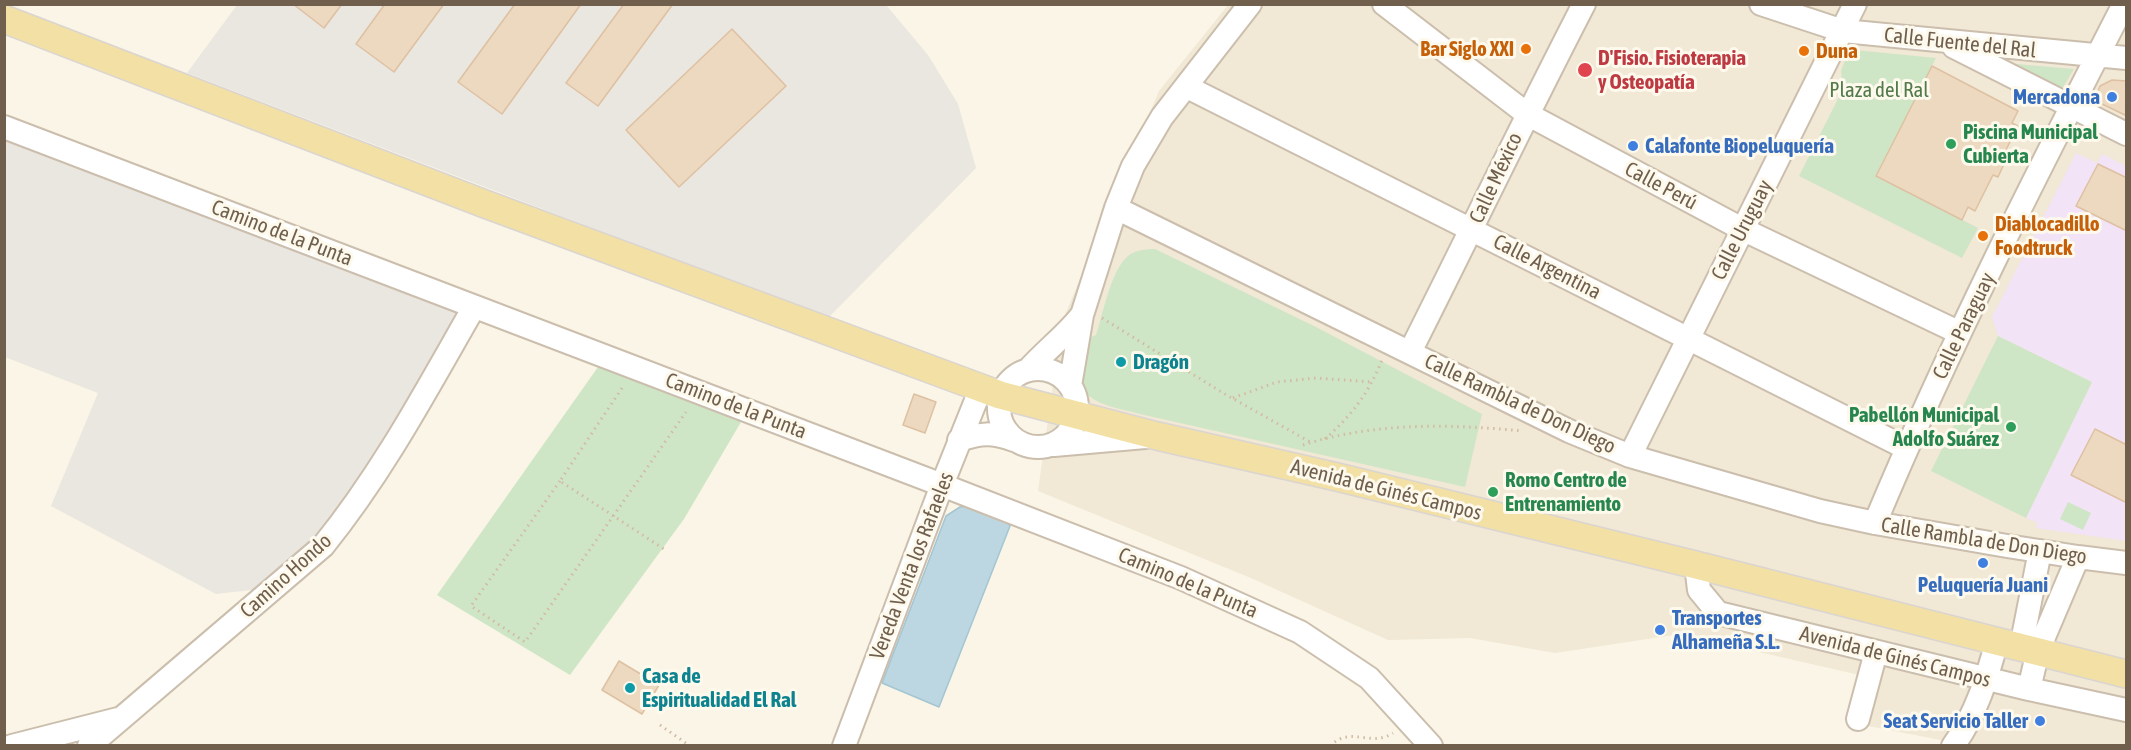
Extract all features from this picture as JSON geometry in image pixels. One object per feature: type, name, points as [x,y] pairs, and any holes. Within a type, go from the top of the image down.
[{"type":"main road","name":"Avenida de Ginés Campos","points":[[4,19],[484,204],[991,392],[1076,416],[1696,565],[2127,674]]},
{"type":"main road","name":"Avenida de Ginés Campos","points":[[2078,661],[2127,668]]},
{"type":"street","points":[[1070,386],[1084,311],[1116,208],[1133,166],[1162,117],[1250,4]]},
{"type":"street","name":"Calle Perú","points":[[1384,4],[1527,114],[1742,229],[1960,333]]},
{"type":"street","name":"Calle México","points":[[1410,352],[1584,4]]},
{"type":"street","name":"Calle Fuente del Ral","points":[[1761,4],[1843,31],[2127,58]]},
{"type":"street","name":"Calle Uruguay","points":[[1630,456],[1855,4]]},
{"type":"street","name":"Calle Paraguay","points":[[1875,523],[1906,448],[1960,333],[2071,105],[2124,4]]},
{"type":"street","points":[[1943,41],[2127,134]]},
{"type":"street","name":"Calle Argentina","points":[[1187,87],[1906,448]]},
{"type":"street","name":"Camino de la Punta","points":[[4,127],[1181,578],[1300,632],[1369,678],[1431,746]]},
{"type":"street","name":"Calle Rambla de Don Diego","points":[[1116,208],[1569,431],[1630,456],[1820,511],[1875,523],[2078,557],[2127,562]]},
{"type":"street","name":"Camino Hondo","points":[[89,746],[256,606],[323,546],[345,520],[403,432],[474,307]]},
{"type":"street","points":[[1014,440],[1005,431],[991,392],[1028,370],[1067,334],[1084,311]]},
{"type":"street","points":[[1028,370],[1041,369],[1066,380],[1077,403],[1072,428],[1054,445]]},
{"type":"street","name":"Vereda Venta los Rafaeles","points":[[844,746],[959,441],[991,392]]},
{"type":"street","points":[[959,441],[978,434],[996,433],[1026,446],[1040,448],[1157,436]]},
{"type":"street","points":[[2029,690],[2019,647],[2040,551]]},
{"type":"street","points":[[1953,746],[1978,701],[1986,679],[2019,647],[2078,557]]},
{"type":"street","name":"Avenida de Ginés Campos","points":[[1696,565],[1699,590],[1718,613],[2029,690],[2127,710]]},
{"type":"street","points":[[1858,719],[1876,652]]},
{"type":"street","points":[[12,746],[120,718]]},
{"type":"path","points":[[1084,311],[1312,443]]},
{"type":"path","points":[[1324,439],[1348,418],[1372,382],[1388,342]]},
{"type":"path","points":[[1233,398],[1277,382],[1316,378],[1372,382]]},
{"type":"path","points":[[622,388],[560,481],[471,606],[525,642],[686,412]]},
{"type":"path","points":[[1302,446],[1324,439],[1402,427],[1479,427],[1526,431]]},
{"type":"path","points":[[560,481],[667,550]]},
{"type":"path","points":[[1330,746],[1345,736],[1355,735],[1376,740],[1386,738],[1396,732],[1406,719]]},
{"type":"path","points":[[660,725],[690,746]]},
{"type":"shaded area","points":[[237,5],[886,5],[928,55],[958,104],[976,168],[828,318],[187,73]]},
{"type":"shaded area","points":[[1228,5],[2126,5],[2126,745],[1949,745],[1951,742],[1853,723],[1864,676],[1680,634],[1555,653],[1470,638],[1388,640],[1251,578],[1038,491],[1062,322],[1159,91]]},
{"type":"shaded area","points":[[4,134],[460,309],[457,329],[339,518],[260,589],[216,594],[51,506],[98,393],[5,357]]},
{"type":"shaded area","points":[[2076,153],[2097,163],[2102,154],[2126,166],[2126,541],[2036,528],[2038,523],[2026,518],[2092,382],[1998,336],[1992,317]]},
{"type":"green space","name":"Plaza del Ral","points":[[1855,50],[1936,58],[1876,175],[1978,228],[1962,258],[1799,176],[1843,89],[1841,71],[1848,52]]},
{"type":"green space","points":[[2016,64],[2074,69],[2062,89]]},
{"type":"green space","points":[[1155,249],[1314,326],[1482,414],[1465,487],[1140,414],[1109,406],[1090,397],[1081,380],[1081,368],[1091,337],[1096,335],[1112,282],[1128,256]]},
{"type":"green space","name":"Pabellón Municipal Adolfo Suárez","points":[[1998,336],[2092,382],[2026,518],[1931,471]]},
{"type":"green space","points":[[598,367],[741,422],[684,519],[570,675],[437,595]]},
{"type":"green space","points":[[2068,502],[2091,513],[2083,530],[2060,519]]},
{"type":"water","points":[[970,506],[1005,520],[1010,526],[939,707],[882,683],[946,516],[960,507]]},
{"type":"building","points":[[293,4],[342,4],[324,28]]},
{"type":"building","points":[[385,4],[444,4],[394,72],[356,44]]},
{"type":"building","points":[[515,4],[581,4],[502,114],[458,82]]},
{"type":"building","points":[[624,4],[673,4],[598,106],[566,83]]},
{"type":"building","points":[[732,29],[786,86],[679,187],[626,130]]},
{"type":"building","name":"Piscina Municipal Cubierta","points":[[1932,66],[2018,111],[2012,123],[2018,126],[2000,162],[2004,164],[1998,177],[1993,175],[1975,211],[1968,207],[1962,220],[1876,176]]},
{"type":"building","name":"Mercadona","points":[[2112,80],[2127,81],[2127,116],[2100,103],[2096,96],[2100,86]]},
{"type":"building","points":[[2098,164],[2127,178],[2127,231],[2076,206]]},
{"type":"building","points":[[914,394],[936,402],[925,433],[903,425]]},
{"type":"building","points":[[2095,429],[2127,445],[2127,503],[2071,475]]},
{"type":"building","name":"Casa de Espiritualidad El Ral","points":[[619,661],[659,685],[642,714],[602,690]]},
{"type":"place","name":"Bar Siglo XXI","points":[[1526,49]]},
{"type":"place","name":"Duna","points":[[1804,51]]},
{"type":"place","name":"D'Fisio. Fisioterapia y Osteopatía","points":[[1585,70]]},
{"type":"place","name":"Mercadona","points":[[2112,97]]},
{"type":"place","name":"Piscina Municipal Cubierta","points":[[1951,144]]},
{"type":"place","name":"Calafonte Biopeluquería","points":[[1633,146]]},
{"type":"place","name":"Diablocadillo Foodtruck","points":[[1983,236]]},
{"type":"place","name":"Dragón","points":[[1121,362]]},
{"type":"place","name":"Pabellón Municipal Adolfo Suárez","points":[[2011,427]]},
{"type":"place","name":"Romo Centro de Entrenamiento","points":[[1493,492]]},
{"type":"place","name":"Peluquería Juani","points":[[1983,563]]},
{"type":"place","name":"Transportes Alhameña S.L.","points":[[1660,630]]},
{"type":"place","name":"Casa de Espiritualidad El Ral","points":[[630,688]]},
{"type":"place","name":"Seat Servicio Taller","points":[[2040,721]]}]
